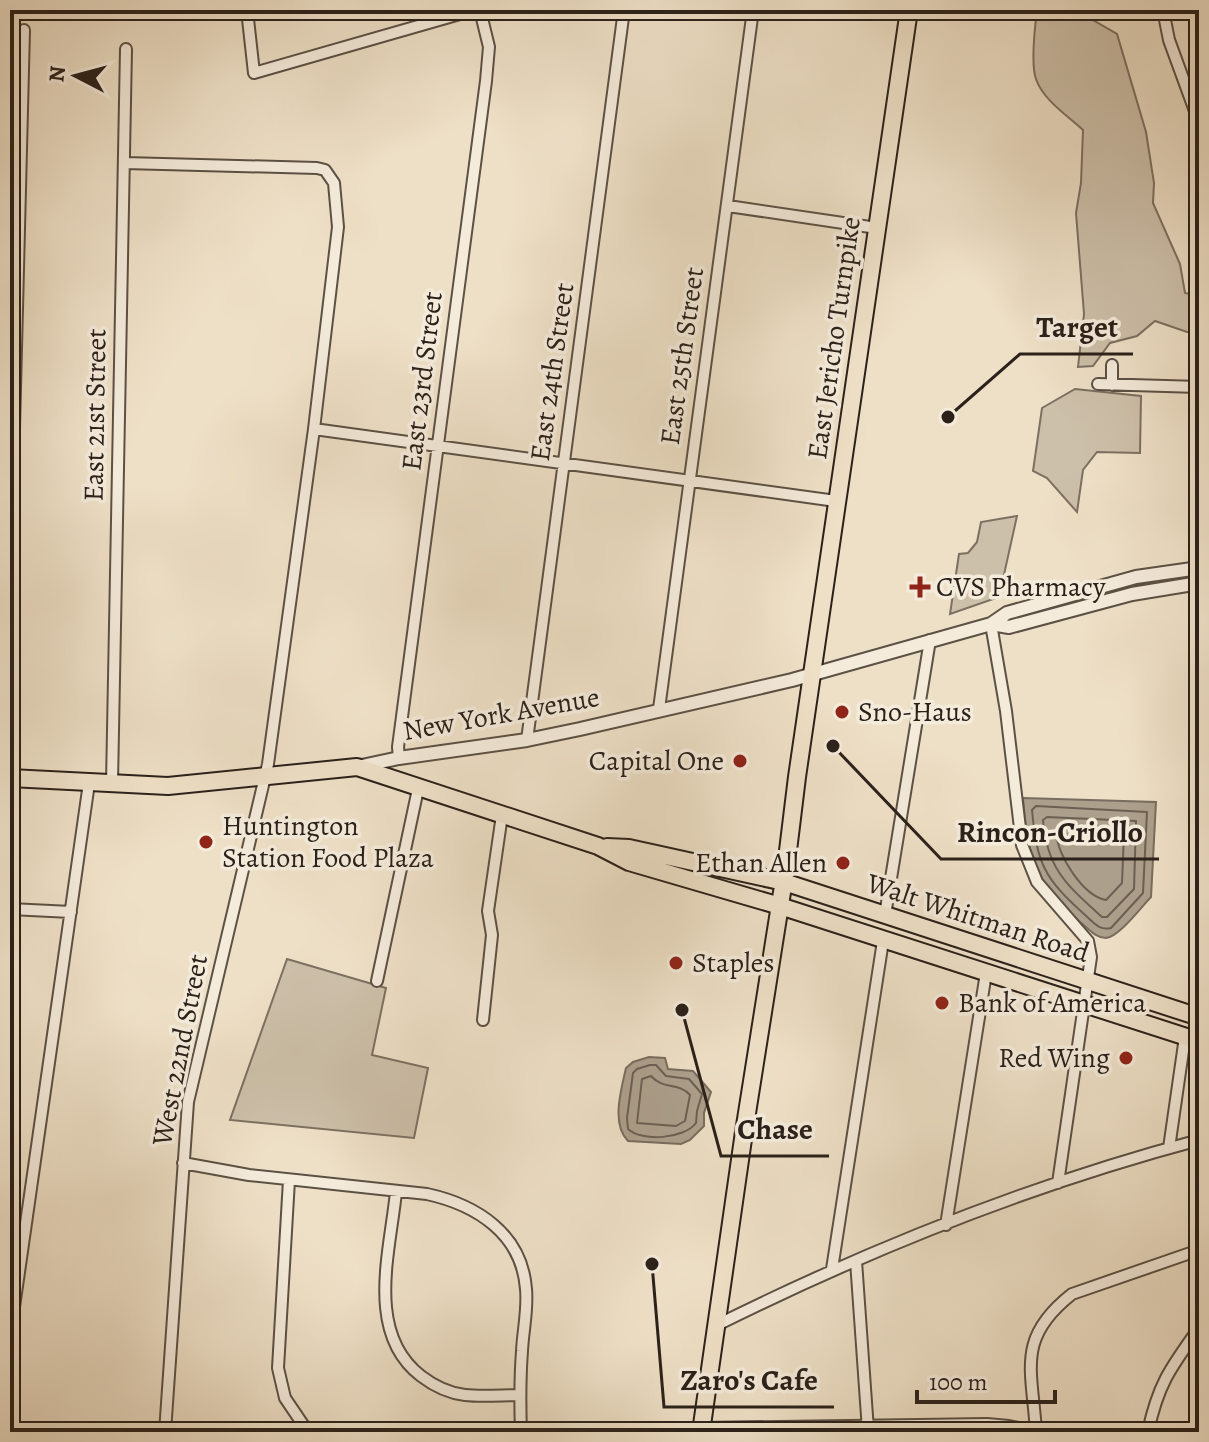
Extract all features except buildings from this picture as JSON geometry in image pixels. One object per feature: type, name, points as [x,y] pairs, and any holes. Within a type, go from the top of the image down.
[{"type":"main road","name":"East Jericho Turnpike","points":[[701,1430],[784,882],[836,501],[909,10]]},
{"type":"main road","name":"New York Avenue","points":[[10,778],[168,786],[357,767]]},
{"type":"main road","name":"Walt Whitman Road","points":[[357,767],[598,846],[629,862],[780,906],[1192,1039]]},
{"type":"main road","name":"Walt Whitman Road","points":[[289,775],[345,775],[418,789]]},
{"type":"main road","name":"Walt Whitman Road","points":[[598,846],[629,848],[784,882],[1199,1017]]},
{"type":"street","points":[[247,10],[254,73],[477,10]]},
{"type":"street","name":"East 23rd Street","points":[[399,758],[486,81],[489,47],[477,10]]},
{"type":"street","name":"East 24th Street","points":[[527,740],[624,10]]},
{"type":"street","name":"East 25th Street","points":[[659,709],[753,10]]},
{"type":"street","points":[[1163,10],[1174,54],[1199,122]]},
{"type":"street","points":[[10,587],[24,30]]},
{"type":"street","name":"East 21st Street","points":[[112,783],[126,49]]},
{"type":"street","name":"West 22nd Street","points":[[125,163],[325,170],[334,183],[338,227],[268,764],[192,1083],[183,1163],[165,1432]]},
{"type":"street","points":[[728,206],[877,228]]},
{"type":"street","points":[[1112,365],[1112,385]]},
{"type":"street","points":[[1098,384],[1199,387]]},
{"type":"street","points":[[314,429],[836,501]]},
{"type":"street","name":"New York Avenue","points":[[357,767],[527,740],[812,674],[991,624],[1007,613],[1136,577],[1199,568]]},
{"type":"street","name":"New York Avenue","points":[[991,624],[1009,627],[1132,594],[1199,583]]},
{"type":"street","points":[[991,624],[1006,711],[1022,845],[1037,882],[1088,941],[1091,964],[1058,1183]]},
{"type":"street","points":[[885,915],[930,640]]},
{"type":"street","points":[[377,981],[418,789],[403,773],[399,758]]},
{"type":"street","points":[[10,1335],[89,783]]},
{"type":"street","points":[[483,1020],[492,935],[488,911],[502,815]]},
{"type":"street","points":[[10,909],[71,912]]},
{"type":"street","points":[[832,1269],[883,941]]},
{"type":"street","points":[[946,1225],[986,973]]},
{"type":"street","points":[[1169,1148],[1192,1039]]},
{"type":"street","points":[[715,1326],[832,1269],[946,1225],[1058,1183],[1199,1140]]},
{"type":"street","points":[[183,1163],[249,1175],[427,1194],[452,1199],[494,1224],[516,1251],[526,1288],[521,1432]]},
{"type":"street","points":[[289,1180],[278,1368],[285,1398],[308,1432]]},
{"type":"street","points":[[396,1192],[385,1311],[398,1353],[414,1371],[435,1387],[464,1395],[520,1395]]},
{"type":"street","points":[[701,1430],[868,1429],[987,1424],[1036,1432],[1030,1355],[1034,1339],[1055,1307],[1072,1294],[1199,1250]]},
{"type":"street","points":[[856,1261],[868,1429]]},
{"type":"street","points":[[1148,1432],[1155,1400],[1167,1373],[1199,1328]]},
{"type":"shaded area","points":[[1037,10],[1087,10],[1093,20],[1117,34],[1146,132],[1154,183],[1153,203],[1180,264],[1185,293],[1199,296],[1199,332],[1187,332],[1155,321],[1137,336],[1110,343],[1093,366],[1078,367],[1084,314],[1076,213],[1081,183],[1083,130],[1039,87],[1034,55]]},
{"type":"shaded area","points":[[1075,389],[1141,396],[1140,453],[1097,452],[1083,470],[1077,512],[1047,478],[1033,471],[1042,408]]},
{"type":"shaded area","points":[[1017,516],[999,597],[950,614],[959,554],[968,553],[977,542],[981,522]]},
{"type":"shaded area","points":[[287,959],[386,988],[372,1055],[428,1068],[414,1138],[230,1120]]},
{"type":"water","points":[[1023,798],[1156,802],[1151,897],[1117,932],[1106,938],[1095,935],[1052,893],[1031,853]]},
{"type":"water","points":[[649,1057],[665,1058],[668,1069],[693,1071],[711,1092],[704,1113],[704,1126],[681,1144],[628,1141],[620,1126],[619,1106],[626,1068]]},
{"type":"place","name":"Target","points":[[948,417]]},
{"type":"place","name":"CVS Pharmacy","points":[[920,587]]},
{"type":"place","name":"Sno-Haus","points":[[842,712]]},
{"type":"place","name":"Rincon-Criollo","points":[[833,746]]},
{"type":"place","name":"Capital One","points":[[740,761]]},
{"type":"place","name":"Huntington Station Food Plaza","points":[[206,842]]},
{"type":"place","name":"Ethan Allen","points":[[843,863]]},
{"type":"place","name":"Staples","points":[[676,963]]},
{"type":"place","name":"Bank of America","points":[[942,1003]]},
{"type":"place","name":"Chase","points":[[682,1010]]},
{"type":"place","name":"Red Wing","points":[[1126,1058]]},
{"type":"place","name":"Zaro's Cafe","points":[[652,1264]]}]
